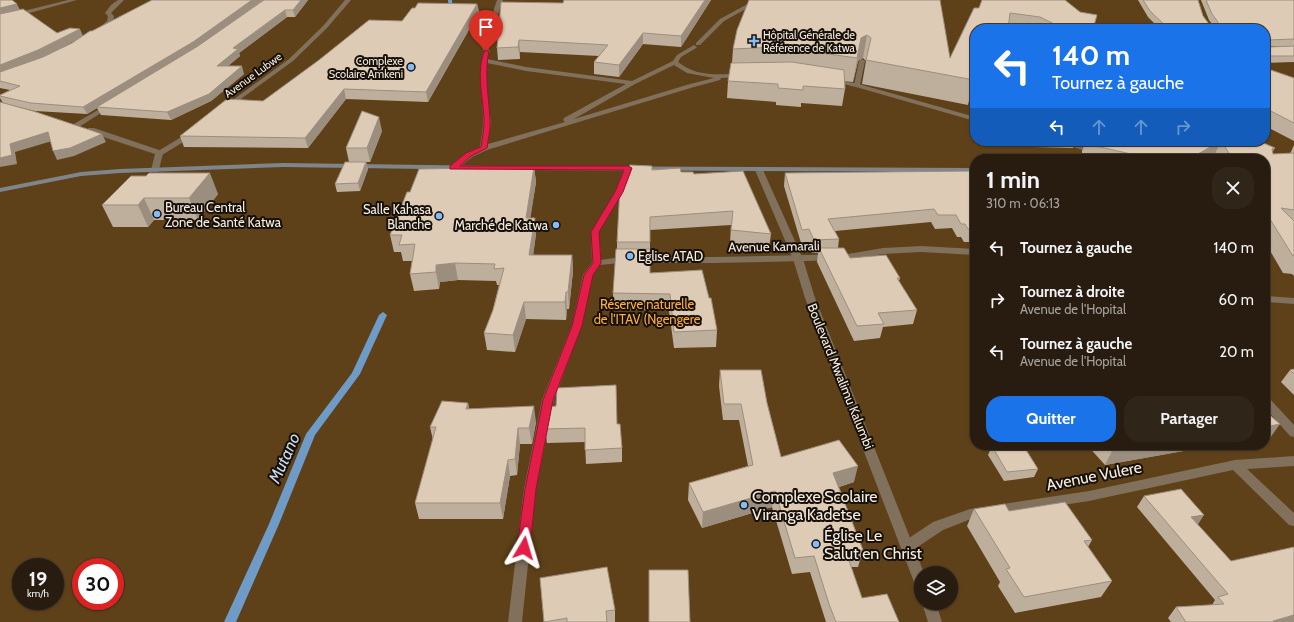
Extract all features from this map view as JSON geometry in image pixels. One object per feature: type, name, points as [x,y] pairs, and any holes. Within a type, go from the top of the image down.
[{"type":"main road","points":[[0,190],[81,174],[283,165],[453,168],[970,170]]},
{"type":"street","points":[[0,19],[74,0]]},
{"type":"street","points":[[91,37],[110,22],[111,16],[108,13],[120,0]]},
{"type":"street","name":"Avenue Lubwe","points":[[218,114],[291,60],[326,27],[348,0]]},
{"type":"street","points":[[484,148],[487,122],[483,86],[484,60],[486,51],[483,43],[475,31],[496,13],[500,0]]},
{"type":"street","points":[[551,128],[675,62],[679,56],[696,45],[722,20],[759,0]]},
{"type":"street","points":[[484,60],[526,69],[633,83]]},
{"type":"street","points":[[857,85],[862,61]]},
{"type":"street","points":[[675,62],[680,67],[691,72],[704,75],[730,76],[753,74]]},
{"type":"street","points":[[453,168],[469,154],[484,148],[692,85],[730,76]]},
{"type":"street","points":[[821,79],[857,85],[970,118]]},
{"type":"street","points":[[116,101],[72,124],[159,153]]},
{"type":"street","points":[[156,170],[159,153],[200,128]]},
{"type":"street","points":[[1076,146],[1101,154]]},
{"type":"street","points":[[515,622],[530,489],[548,400],[577,326],[588,275],[597,263],[595,232],[619,192],[628,168]]},
{"type":"street","name":"Boulevard Mwalimu Kalumbi","points":[[759,170],[798,259],[810,298],[915,566]]},
{"type":"street","name":"Avenue Kamarali","points":[[597,263],[620,260],[798,259],[848,257],[883,251],[921,249],[970,252]]},
{"type":"street","points":[[1270,300],[1294,302]]},
{"type":"street","points":[[1270,407],[1294,433]]},
{"type":"street","name":"Avenue Vulere","points":[[908,546],[938,526],[970,514],[1089,496],[1234,465],[1294,461]]},
{"type":"street","points":[[1234,465],[1294,521]]},
{"type":"street","points":[[932,610],[936,622]]},
{"type":"green space","name":"Réserve naturelle de l'ITAV (Ngengere","points":[[0,0],[1294,0],[1294,622],[0,622]]},
{"type":"building","points":[[0,0],[12,0],[17,4],[0,8]]},
{"type":"building","points":[[152,0],[252,0],[193,42],[83,107],[31,103],[0,96],[20,86],[0,81],[0,72],[43,57],[72,43],[90,31]]},
{"type":"building","points":[[264,0],[301,0],[293,10],[285,10],[233,48],[238,49],[217,66],[242,66],[209,94],[167,112],[97,107],[198,46]]},
{"type":"building","points":[[564,0],[705,0],[681,36],[643,33],[619,65],[594,62],[608,45],[519,40],[518,47],[497,48],[501,2],[563,3]]},
{"type":"building","points":[[749,0],[940,0],[950,58],[974,8],[979,8],[982,0],[1065,0],[1080,12],[1097,15],[1094,24],[1054,24],[1040,17],[1010,13],[1009,24],[970,24],[970,79],[866,60],[871,38],[867,35],[861,38],[857,58],[778,47],[733,49],[737,30]]},
{"type":"building","points":[[1143,0],[1198,0],[1203,16],[1209,24],[1164,24],[1150,11]]},
{"type":"building","points":[[1206,0],[1294,0],[1294,39],[1270,40],[1270,24],[1217,24],[1218,22],[1212,14]]},
{"type":"building","points":[[418,3],[477,4],[426,92],[344,89],[305,138],[180,136],[227,99],[263,101],[319,60],[369,20],[402,21]]},
{"type":"building","points":[[23,9],[57,33],[70,28],[80,29],[38,50],[0,65],[0,14]]},
{"type":"building","points":[[1294,46],[1294,56],[1270,56],[1270,47]]},
{"type":"building","points":[[792,62],[844,70],[845,89],[803,86],[803,90],[778,88],[778,84],[728,81],[731,63]]},
{"type":"building","points":[[1270,70],[1294,78],[1294,123],[1270,111]]},
{"type":"building","points":[[0,102],[33,111],[102,134],[70,148],[53,151],[48,132],[10,144],[12,155],[0,158]]},
{"type":"building","points":[[362,111],[379,117],[367,148],[346,148]]},
{"type":"building","points":[[1096,146],[1212,146],[1198,154],[1131,154]]},
{"type":"building","points":[[1224,146],[1270,146],[1275,148],[1272,149],[1273,154],[1294,153],[1294,210],[1281,208],[1294,221],[1294,256],[1270,219],[1270,154],[1230,154]]},
{"type":"building","points":[[345,162],[366,162],[358,183],[335,184]]},
{"type":"building","points":[[630,165],[652,166],[652,170],[680,168],[681,172],[693,172],[694,174],[743,171],[771,234],[731,230],[733,211],[650,217],[650,242],[617,242],[620,186]]},
{"type":"building","points":[[534,167],[526,218],[535,218],[529,255],[572,255],[568,292],[566,292],[565,302],[524,302],[513,335],[484,333],[493,310],[504,268],[494,269],[495,264],[455,263],[436,265],[436,272],[410,274],[415,244],[399,245],[402,235],[390,235],[407,192],[410,192],[419,169]]},
{"type":"building","points":[[970,171],[970,229],[968,229],[965,224],[961,224],[956,215],[938,215],[934,209],[828,219],[839,239],[814,240],[809,229],[802,230],[785,173]]},
{"type":"building","points":[[149,173],[210,173],[189,198],[144,198],[138,205],[102,205],[131,176],[146,176]]},
{"type":"building","points":[[819,248],[844,248],[850,258],[886,255],[900,278],[897,278],[917,310],[878,313],[884,324],[857,326]]},
{"type":"building","points":[[616,249],[650,249],[650,273],[702,270],[709,298],[711,298],[717,330],[674,332],[670,294],[613,293]]},
{"type":"building","points":[[720,370],[761,370],[767,403],[781,457],[839,440],[858,466],[833,473],[863,550],[846,552],[862,598],[887,594],[899,622],[836,622],[814,556],[795,558],[775,491],[703,512],[689,483],[753,465],[741,404],[724,404]]},
{"type":"building","points":[[616,385],[617,424],[620,424],[622,448],[585,450],[585,428],[545,429],[550,407],[556,406],[557,388]]},
{"type":"building","points":[[442,401],[468,403],[466,409],[534,406],[529,428],[518,428],[515,459],[508,460],[500,503],[415,503],[436,427],[430,427]]},
{"type":"building","points":[[1270,415],[1280,424],[1270,426]]},
{"type":"building","points":[[994,450],[1026,450],[1038,469],[1007,472]]},
{"type":"building","points":[[1181,489],[1204,515],[1191,517],[1231,561],[1294,547],[1294,615],[1273,621],[1274,622],[1186,622],[1176,607],[1224,604],[1218,597],[1228,594],[1144,496]]},
{"type":"building","points":[[1065,502],[1092,540],[1084,541],[1112,581],[1024,597],[1006,569],[1010,568],[974,509],[1005,504],[1009,511]]},
{"type":"building","points":[[607,567],[615,610],[606,611],[607,622],[567,622],[567,618],[544,622],[540,578]]},
{"type":"building","points":[[649,570],[688,570],[690,622],[649,622]]},
{"type":"waterway","points":[[450,0],[451,15]]},
{"type":"waterway","name":"Mutano","points":[[230,622],[274,524],[311,434],[356,374],[383,315]]},
{"type":"place","name":"Hôpital Générale de Référence de Katwa","points":[[754,41]]},
{"type":"place","name":"Complexe Scolaire Amkeni","points":[[411,67]]},
{"type":"place","name":"Bureau Central Zone de Santé Katwa","points":[[157,214]]},
{"type":"place","name":"Salle Kahasa Blanche","points":[[439,216]]},
{"type":"place","name":"Marché de Katwa","points":[[556,225]]},
{"type":"place","name":"Eglise ATAD","points":[[630,256]]},
{"type":"place","name":"Complexe Scolaire Viranga Kadetse","points":[[744,505]]},
{"type":"place","name":"Église Le Salut en Christ","points":[[816,544]]},
{"type":"route","points":[[486,51],[484,60],[483,86],[487,122],[484,148],[469,154],[453,168],[628,168],[610,210],[595,232],[597,243],[597,263],[588,275],[577,326],[548,400],[530,489],[524,548]]}]
